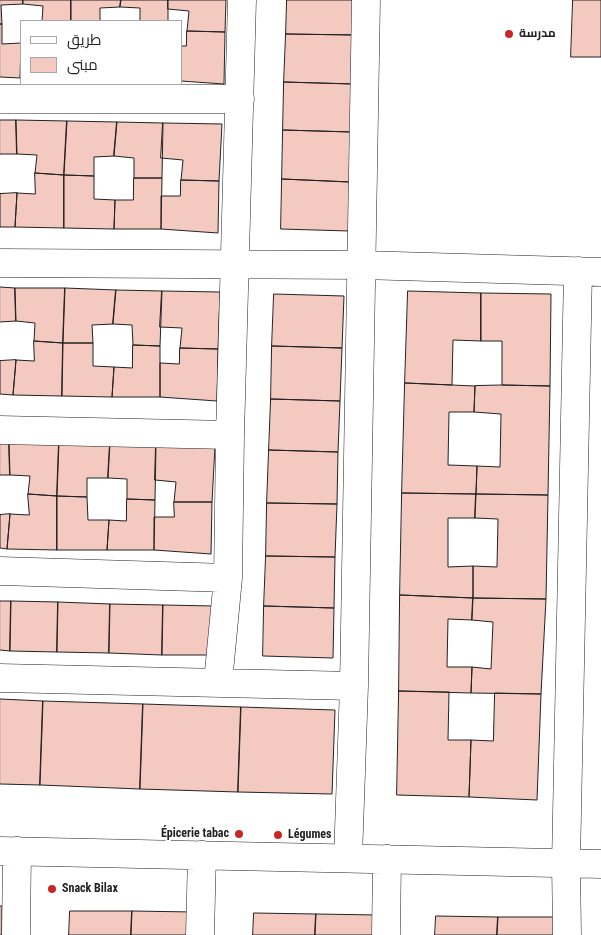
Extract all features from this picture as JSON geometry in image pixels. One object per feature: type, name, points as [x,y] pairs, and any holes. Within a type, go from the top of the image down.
[{"type":"street","points":[[218,682],[228,578],[234,264],[242,0]]},
{"type":"street","points":[[348,858],[354,686],[366,0]]},
{"type":"street","points":[[0,99],[240,99]]},
{"type":"street","points":[[0,263],[362,265],[589,272],[566,863],[567,935]]},
{"type":"street","points":[[0,430],[230,435]]},
{"type":"street","points":[[0,571],[228,578]]},
{"type":"street","points":[[0,678],[354,686]]},
{"type":"street","points":[[16,935],[9,851],[601,864]]},
{"type":"street","points":[[200,935],[202,855]]},
{"type":"street","points":[[386,935],[387,859]]},
{"type":"building","points":[[0,0],[23,0],[23,4],[1,5],[2,24],[0,24]]},
{"type":"building","points":[[23,0],[71,0],[71,20],[42,20],[43,6],[23,4]]},
{"type":"building","points":[[71,0],[121,0],[120,7],[100,8],[100,20],[71,20]]},
{"type":"building","points":[[121,0],[168,0],[168,20],[140,20],[140,8],[120,7]]},
{"type":"building","points":[[168,0],[226,0],[225,32],[187,31],[189,11],[168,9]]},
{"type":"building","points":[[287,0],[355,0],[355,35],[286,34]]},
{"type":"building","points":[[573,0],[601,0],[601,57],[571,57]]},
{"type":"building","points":[[0,24],[2,24],[2,44],[20,43],[20,78],[0,77]]},
{"type":"building","points":[[187,31],[225,32],[224,84],[182,81],[182,46],[186,46]]},
{"type":"building","points":[[286,34],[355,35],[353,84],[284,82]]},
{"type":"building","points":[[284,82],[353,84],[352,132],[283,130]]},
{"type":"building","points":[[0,120],[16,120],[17,154],[0,154]]},
{"type":"building","points":[[16,120],[67,121],[64,175],[35,173],[37,155],[17,154]]},
{"type":"building","points":[[67,121],[117,122],[114,156],[94,157],[94,176],[64,175]]},
{"type":"building","points":[[117,122],[163,123],[162,178],[134,178],[134,158],[114,156]]},
{"type":"building","points":[[163,123],[222,124],[219,181],[181,180],[183,160],[161,158]]},
{"type":"building","points":[[283,130],[352,132],[350,182],[282,179]]},
{"type":"building","points":[[35,173],[64,175],[64,228],[15,227],[17,193],[35,194]]},
{"type":"building","points":[[64,175],[94,176],[94,199],[115,200],[114,229],[64,228]]},
{"type":"building","points":[[134,178],[162,178],[161,229],[114,229],[115,200],[133,200]]},
{"type":"building","points":[[282,179],[350,182],[349,231],[281,229]]},
{"type":"building","points":[[181,180],[219,181],[218,233],[161,229],[161,196],[180,196]]},
{"type":"building","points":[[17,193],[15,227],[0,227],[0,194]]},
{"type":"building","points":[[0,287],[15,288],[16,321],[0,322]]},
{"type":"building","points":[[15,288],[65,288],[63,343],[34,341],[35,323],[16,321]]},
{"type":"building","points":[[65,288],[116,290],[113,324],[92,325],[93,343],[63,343]]},
{"type":"building","points":[[116,290],[162,291],[160,346],[133,345],[132,325],[113,324]]},
{"type":"building","points":[[162,291],[220,292],[218,349],[180,348],[182,328],[160,327]]},
{"type":"building","points":[[408,291],[481,293],[481,341],[453,340],[452,385],[405,383]]},
{"type":"building","points":[[481,293],[551,294],[550,386],[502,385],[502,341],[481,341]]},
{"type":"building","points":[[274,294],[344,296],[342,348],[272,346]]},
{"type":"building","points":[[34,341],[63,343],[62,396],[13,395],[16,360],[34,361]]},
{"type":"building","points":[[63,343],[93,343],[93,366],[114,367],[112,397],[62,396]]},
{"type":"building","points":[[133,345],[160,346],[160,397],[112,397],[114,367],[132,368]]},
{"type":"building","points":[[272,346],[342,348],[340,401],[271,399]]},
{"type":"building","points":[[180,348],[218,349],[217,401],[160,397],[160,363],[179,364]]},
{"type":"building","points":[[16,360],[13,395],[0,394],[0,361]]},
{"type":"building","points":[[405,383],[475,386],[474,412],[449,412],[448,465],[477,466],[476,494],[402,493]]},
{"type":"building","points":[[475,386],[550,386],[548,495],[476,494],[477,466],[500,467],[501,414],[474,412]]},
{"type":"building","points":[[271,399],[340,401],[338,452],[269,450]]},
{"type":"building","points":[[0,441],[9,442],[10,475],[0,475]]},
{"type":"building","points":[[9,442],[59,442],[57,496],[28,494],[30,476],[10,475]]},
{"type":"building","points":[[59,442],[110,443],[108,478],[87,478],[87,497],[57,496]]},
{"type":"building","points":[[110,443],[156,444],[155,500],[127,499],[127,479],[108,478]]},
{"type":"building","points":[[156,444],[215,446],[212,502],[174,502],[176,482],[155,480]]},
{"type":"building","points":[[269,450],[338,452],[337,504],[267,503]]},
{"type":"building","points":[[402,493],[476,494],[475,518],[448,518],[448,567],[473,566],[473,598],[400,595]]},
{"type":"building","points":[[28,494],[57,496],[57,550],[7,549],[10,514],[29,515]]},
{"type":"building","points":[[476,494],[548,495],[546,599],[473,598],[473,566],[497,567],[498,519],[475,518]]},
{"type":"building","points":[[57,496],[87,497],[88,520],[109,520],[107,550],[57,550]]},
{"type":"building","points":[[127,499],[155,500],[154,550],[107,550],[109,520],[126,521]]},
{"type":"building","points":[[174,502],[212,502],[211,554],[154,550],[154,517],[174,517]]},
{"type":"building","points":[[267,503],[337,504],[335,557],[266,556]]},
{"type":"building","points":[[10,514],[7,549],[0,548],[0,515]]},
{"type":"building","points":[[266,556],[335,557],[334,608],[264,606]]},
{"type":"building","points":[[400,595],[473,598],[472,620],[448,619],[447,667],[472,667],[471,693],[399,691]]},
{"type":"building","points":[[473,598],[546,599],[541,694],[471,693],[472,667],[491,669],[493,622],[472,620]]},
{"type":"building","points":[[0,601],[11,601],[10,651],[0,650]]},
{"type":"building","points":[[11,601],[58,602],[57,652],[10,651]]},
{"type":"building","points":[[58,602],[110,604],[109,653],[57,652]]},
{"type":"building","points":[[110,604],[163,605],[162,655],[109,653]]},
{"type":"building","points":[[163,605],[214,606],[213,655],[162,655]]},
{"type":"building","points":[[264,606],[334,608],[333,658],[263,656]]},
{"type":"building","points":[[399,691],[449,692],[448,740],[471,740],[469,797],[397,795]]},
{"type":"building","points":[[495,693],[541,694],[537,800],[469,797],[471,740],[493,741]]},
{"type":"building","points":[[0,699],[43,701],[40,785],[0,784]]},
{"type":"building","points":[[43,701],[143,704],[140,789],[40,785]]},
{"type":"building","points":[[143,704],[241,707],[238,792],[140,789]]},
{"type":"building","points":[[241,707],[335,710],[332,794],[238,792]]},
{"type":"building","points":[[0,906],[2,906],[2,935],[0,935]]},
{"type":"building","points":[[70,911],[132,911],[131,935],[69,935]]},
{"type":"building","points":[[132,911],[193,912],[194,935],[131,935]]},
{"type":"building","points":[[254,913],[316,914],[315,935],[253,935]]},
{"type":"building","points":[[316,914],[377,915],[378,935],[315,935]]},
{"type":"building","points":[[436,916],[498,917],[497,935],[435,935]]},
{"type":"building","points":[[498,917],[559,917],[559,935],[497,935]]},
{"type":"place","name":"مدرسة","points":[[509,34]]},
{"type":"place","name":"Épicerie tabac","points":[[239,834]]},
{"type":"place","name":"Légumes","points":[[278,835]]},
{"type":"place","name":"Snack Bilax","points":[[52,889]]}]
